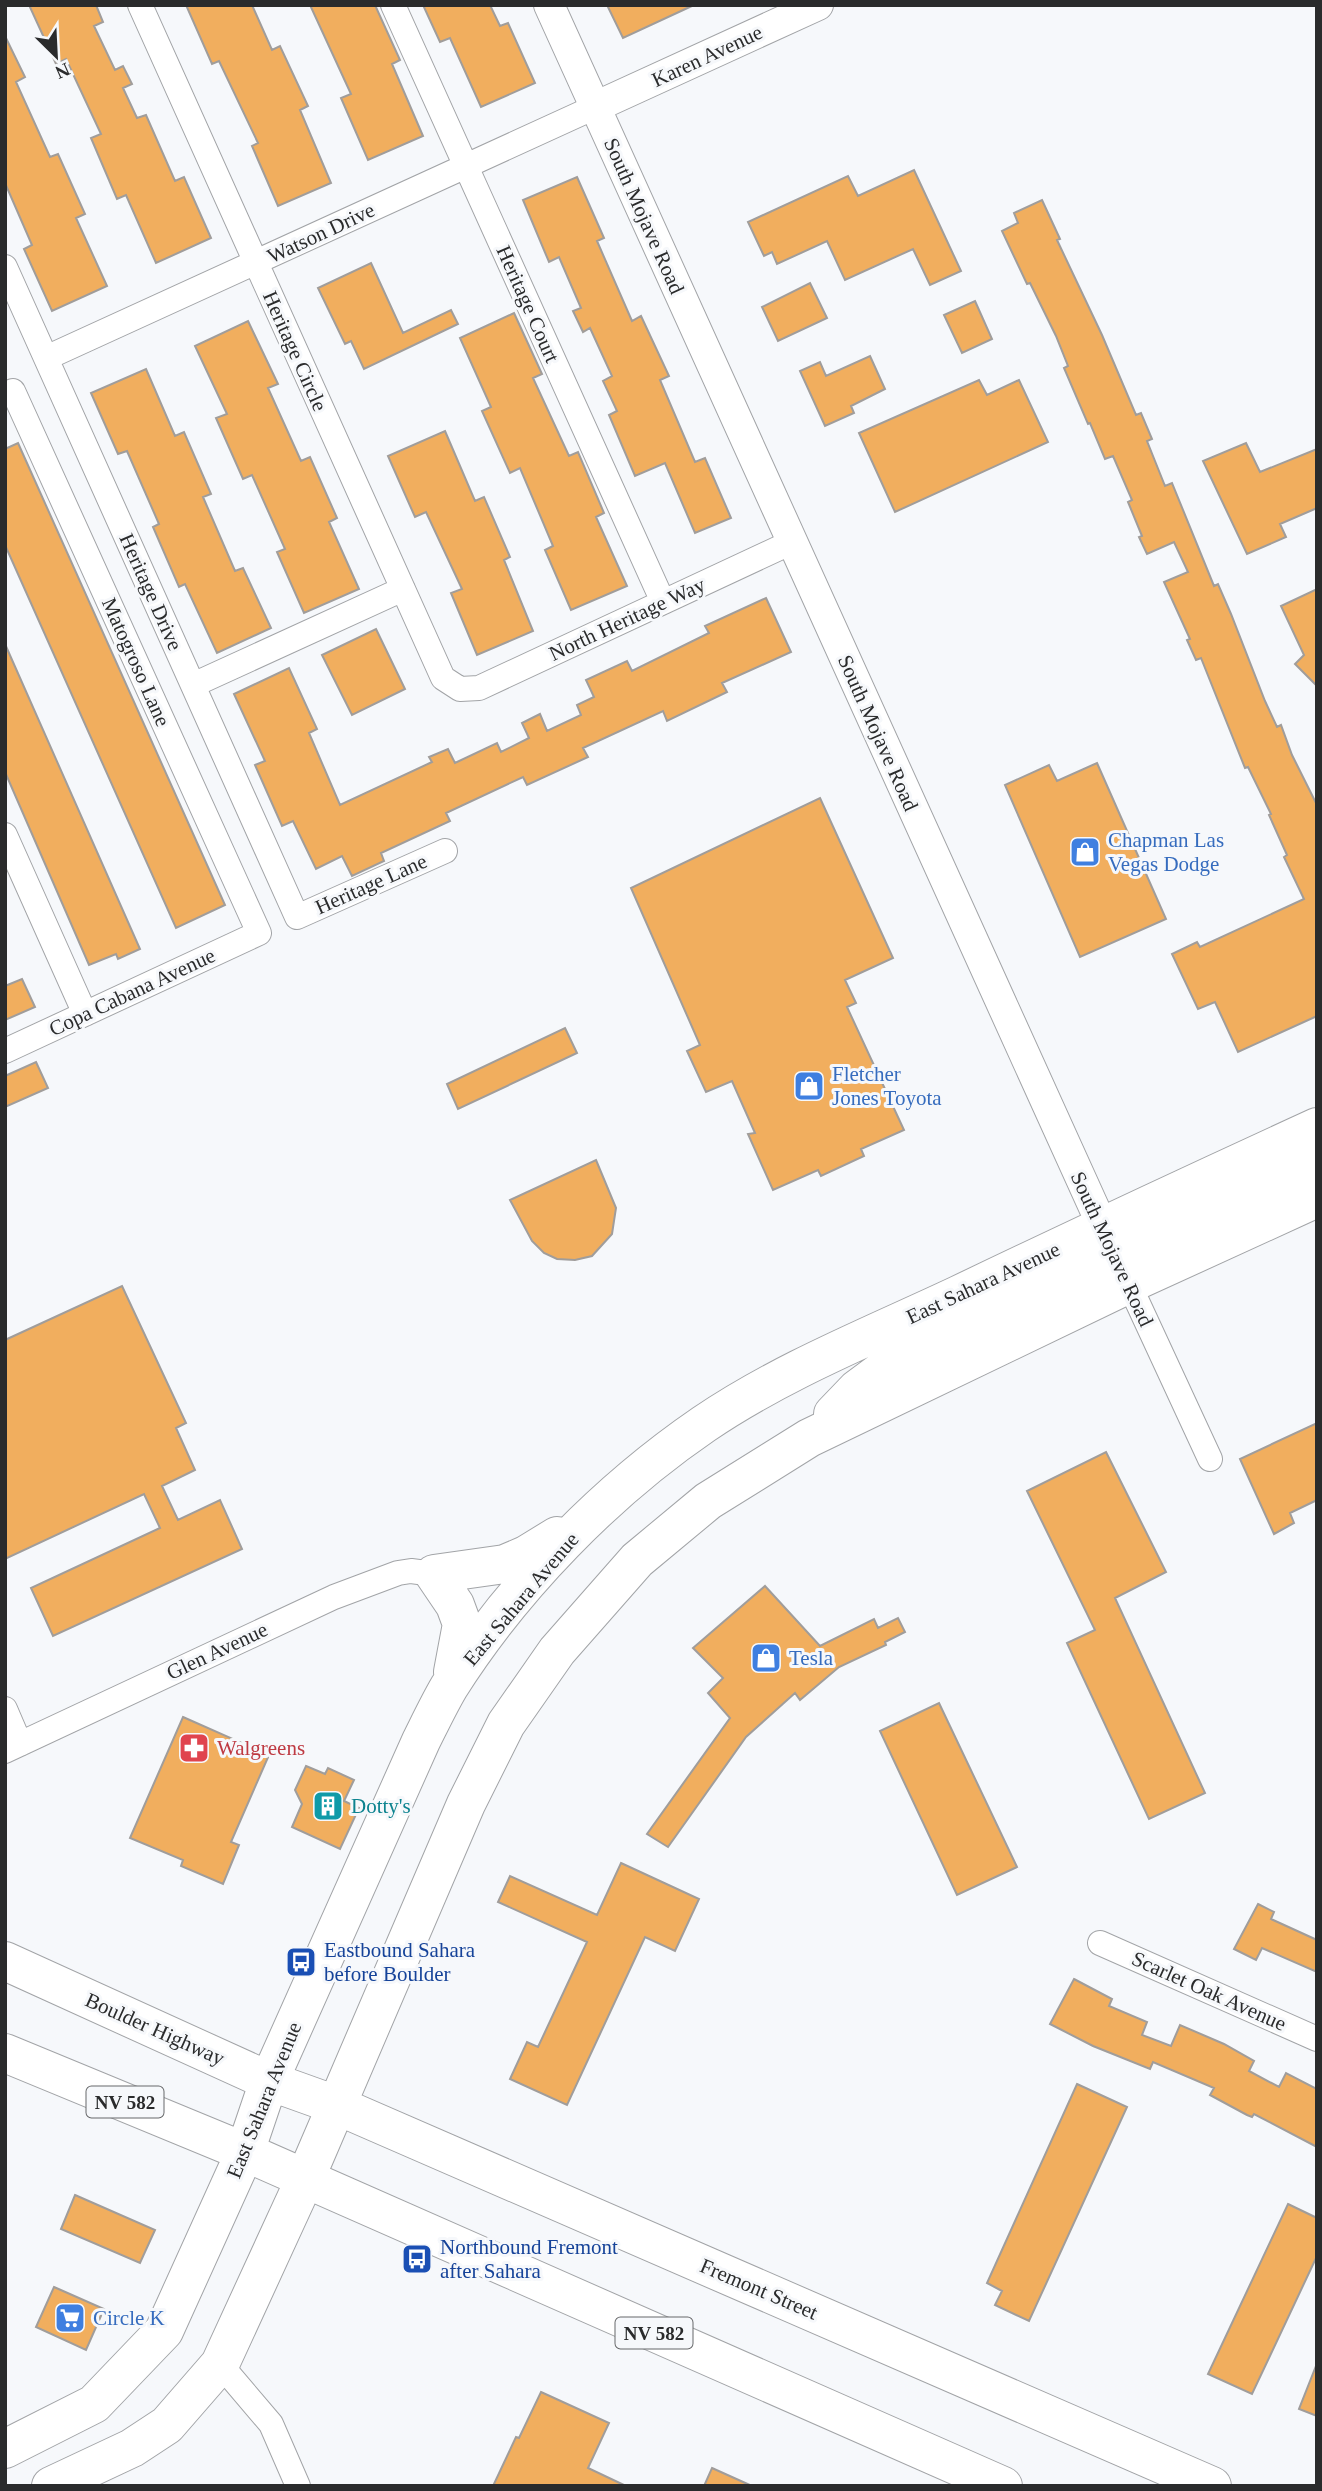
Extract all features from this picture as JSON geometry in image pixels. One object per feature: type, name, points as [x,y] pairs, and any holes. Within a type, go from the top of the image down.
[{"type":"main road","name":"East Sahara Avenue","points":[[5,2448],[94,2404],[164,2331],[321,2099],[506,1724],[557,1651],[654,1544],[708,1501],[767,1462],[1116,1256],[1317,1127]]},
{"type":"main road","points":[[1116,1256],[1317,1157]]},
{"type":"main road","name":"East Sahara Avenue","points":[[51,2486],[132,2448],[167,2425],[220,2364],[275,2166],[269,2081],[421,1741],[448,1689],[503,1612],[550,1558],[597,1511],[706,1423],[829,1356],[1116,1256],[1317,1198]]},
{"type":"main road","points":[[448,1689],[463,1624],[455,1605],[434,1574],[483,1569],[517,1559],[597,1511]]},
{"type":"main road","name":"Boulder Highway","points":[[5,1961],[269,2081],[321,2099]]},
{"type":"main road","name":"NV 582","points":[[5,2053],[275,2166],[1003,2486]]},
{"type":"main road","name":"Fremont Street","points":[[321,2099],[1212,2486]]},
{"type":"street","name":"Heritage Circle","points":[[140,5],[443,678],[460,689]]},
{"type":"street","name":"Heritage Court","points":[[393,5],[663,602]]},
{"type":"street","name":"South Mojave Road","points":[[549,5],[1210,1459]]},
{"type":"street","name":"Karen Avenue","points":[[595,107],[818,5]]},
{"type":"street","name":"Watson Drive","points":[[46,358],[595,107]]},
{"type":"street","name":"Heritage Drive","points":[[5,267],[297,918]]},
{"type":"street","name":"Matogroso Lane","points":[[9,393],[259,933]]},
{"type":"street","name":"North Heritage Way","points":[[460,689],[479,688],[792,542]]},
{"type":"street","points":[[193,685],[403,589]]},
{"type":"street","points":[[5,835],[85,1014]]},
{"type":"street","name":"Heritage Lane","points":[[297,918],[445,851]]},
{"type":"street","name":"Copa Cabana Avenue","points":[[5,1051],[259,933]]},
{"type":"street","name":"Glen Avenue","points":[[13,1747],[334,1597],[398,1573],[434,1574]]},
{"type":"street","points":[[5,1709],[13,1747]]},
{"type":"street","name":"Scarlet Oak Avenue","points":[[1100,1943],[1317,2039]]},
{"type":"street","points":[[220,2364],[271,2424],[298,2486]]},
{"type":"building","points":[[29,5],[96,5],[103,22],[94,26],[115,70],[123,66],[132,84],[123,88],[137,118],[146,115],[175,181],[184,177],[211,238],[156,263],[126,195],[117,199],[91,138],[101,134],[66,59],[56,64]]},
{"type":"building","points":[[186,5],[252,5],[272,50],[280,46],[308,106],[300,110],[331,183],[278,206],[252,146],[258,143],[219,61],[212,64]]},
{"type":"building","points":[[310,5],[375,5],[400,60],[392,64],[423,136],[368,160],[341,98],[351,94]]},
{"type":"building","points":[[423,5],[490,5],[500,26],[508,23],[535,83],[481,107],[450,38],[440,42]]},
{"type":"building","points":[[607,5],[694,5],[623,38]]},
{"type":"building","points":[[5,36],[25,77],[16,82],[50,157],[58,154],[85,214],[76,218],[107,286],[52,311],[24,249],[32,245],[5,183]]},
{"type":"building","points":[[914,170],[961,271],[930,285],[913,249],[845,280],[827,241],[777,264],[772,252],[764,256],[748,222],[848,176],[858,196]]},
{"type":"building","points":[[577,177],[604,238],[597,241],[632,321],[641,316],[669,376],[660,380],[695,462],[705,458],[731,518],[695,533],[665,463],[635,476],[609,415],[617,411],[603,381],[612,376],[590,328],[583,332],[573,311],[581,308],[559,257],[549,262],[523,200]]},
{"type":"building","points":[[1042,200],[1060,239],[1057,240],[1136,415],[1141,413],[1152,439],[1147,441],[1165,486],[1172,483],[1214,586],[1218,584],[1231,614],[1265,701],[1277,727],[1281,725],[1292,755],[1317,805],[1317,1016],[1238,1052],[1215,1002],[1198,1009],[1172,954],[1197,942],[1200,947],[1304,899],[1284,857],[1287,855],[1269,815],[1271,814],[1248,767],[1245,768],[1201,658],[1196,660],[1187,640],[1190,639],[1164,582],[1188,572],[1174,542],[1147,554],[1128,502],[1132,500],[1113,456],[1105,459],[1064,368],[1068,366],[1056,336],[1002,231],[1018,223],[1014,213]]},
{"type":"building","points":[[371,263],[403,333],[451,310],[458,324],[364,369],[351,341],[345,344],[318,288]]},
{"type":"building","points":[[810,283],[827,318],[778,341],[762,307]]},
{"type":"building","points":[[975,301],[992,339],[962,353],[944,315]]},
{"type":"building","points":[[514,313],[542,374],[533,378],[569,456],[578,452],[604,513],[596,517],[627,586],[571,610],[545,550],[553,546],[520,468],[510,473],[482,411],[491,407],[460,338]]},
{"type":"building","points":[[248,321],[278,384],[268,388],[301,461],[310,457],[337,518],[329,522],[359,589],[304,613],[277,552],[285,549],[252,475],[243,479],[216,418],[227,414],[195,346]]},
{"type":"building","points":[[870,356],[885,389],[851,406],[854,413],[825,426],[800,371],[820,362],[826,376]]},
{"type":"building","points":[[146,369],[175,436],[184,432],[211,494],[203,497],[235,571],[243,568],[271,628],[217,653],[185,584],[179,587],[153,527],[159,524],[127,451],[118,454],[91,393]]},
{"type":"building","points":[[979,380],[987,395],[1019,380],[1048,442],[895,512],[859,433]]},
{"type":"building","points":[[445,431],[475,501],[484,497],[510,557],[504,560],[533,631],[477,655],[451,593],[462,589],[426,512],[415,517],[388,456]]},
{"type":"building","points":[[18,443],[225,905],[176,928],[5,545],[5,449]]},
{"type":"building","points":[[1246,443],[1260,472],[1317,449],[1317,508],[1280,524],[1286,537],[1247,554],[1203,461]]},
{"type":"building","points":[[1317,589],[1317,686],[1295,664],[1304,655],[1281,606]]},
{"type":"building","points":[[766,598],[791,652],[722,683],[727,692],[667,721],[663,711],[583,748],[588,757],[527,785],[523,777],[446,813],[450,821],[381,853],[384,861],[352,876],[342,856],[316,869],[293,821],[282,826],[255,765],[265,761],[234,694],[289,668],[317,729],[309,733],[340,805],[432,762],[429,757],[448,749],[455,763],[497,743],[501,752],[529,738],[522,723],[540,714],[547,731],[581,715],[577,705],[594,697],[586,680],[627,661],[632,671],[709,633],[705,626]]},
{"type":"building","points":[[376,629],[405,689],[352,715],[322,655]]},
{"type":"building","points":[[5,644],[140,949],[118,959],[116,954],[89,965],[5,772]]},
{"type":"building","name":"Chapman Las Vegas Dodge","points":[[1097,763],[1166,919],[1080,957],[1005,785],[1049,765],[1057,781]]},
{"type":"building","points":[[820,798],[893,958],[845,980],[856,1003],[847,1007],[904,1130],[861,1149],[864,1156],[821,1176],[818,1170],[773,1190],[748,1134],[755,1133],[732,1081],[706,1092],[687,1051],[700,1045],[631,888]]},
{"type":"building","points":[[22,979],[35,1007],[5,1020],[5,986]]},
{"type":"building","points":[[565,1028],[577,1053],[458,1109],[447,1084]]},
{"type":"building","points":[[36,1062],[48,1088],[5,1107],[5,1076]]},
{"type":"building","points":[[596,1160],[616,1208],[612,1234],[592,1256],[575,1260],[557,1259],[544,1253],[532,1241],[510,1200]]},
{"type":"building","points":[[122,1286],[186,1423],[176,1428],[195,1470],[162,1486],[178,1520],[220,1500],[242,1549],[53,1636],[31,1588],[160,1528],[144,1494],[5,1559],[5,1340]]},
{"type":"building","points":[[1317,1423],[1317,1500],[1290,1513],[1294,1523],[1274,1534],[1240,1459]]},
{"type":"building","points":[[1106,1452],[1166,1572],[1115,1598],[1205,1793],[1149,1819],[1067,1643],[1095,1630],[1027,1491]]},
{"type":"building","name":"Tesla","points":[[765,1586],[820,1646],[874,1619],[878,1628],[898,1618],[905,1632],[885,1642],[886,1645],[839,1667],[800,1700],[795,1693],[746,1737],[668,1847],[647,1834],[730,1718],[708,1693],[723,1678],[693,1648]]},
{"type":"building","points":[[939,1703],[1017,1867],[957,1895],[880,1731]]},
{"type":"building","name":"Walgreens","points":[[183,1717],[269,1755],[231,1842],[239,1845],[223,1884],[181,1866],[183,1860],[130,1838]]},
{"type":"building","name":"Dotty's","points":[[306,1766],[325,1774],[328,1768],[354,1780],[344,1801],[359,1808],[340,1849],[292,1827],[302,1804],[295,1790]]},
{"type":"building","points":[[621,1863],[699,1899],[675,1951],[645,1937],[567,2105],[510,2079],[527,2042],[538,2047],[587,1942],[498,1902],[510,1876],[597,1915]]},
{"type":"building","points":[[1258,1904],[1274,1912],[1271,1919],[1317,1940],[1317,1972],[1262,1948],[1256,1960],[1234,1949]]},
{"type":"building","points":[[1074,1979],[1112,1999],[1109,2006],[1147,2022],[1142,2035],[1171,2046],[1180,2025],[1224,2044],[1254,2061],[1249,2071],[1279,2087],[1286,2073],[1317,2089],[1317,2147],[1254,2114],[1252,2117],[1247,2115],[1210,2095],[1214,2088],[1153,2062],[1150,2069],[1093,2046],[1050,2024]]},
{"type":"building","points":[[1077,2084],[1127,2107],[1029,2321],[995,2305],[1002,2291],[987,2283]]},
{"type":"building","name":"Circle K","points":[[75,2195],[155,2230],[140,2263],[61,2229]]},
{"type":"building","points":[[1288,2204],[1317,2218],[1317,2256],[1252,2394],[1208,2374]]},
{"type":"building","name":"Circle K","points":[[54,2287],[104,2309],[86,2350],[36,2327]]},
{"type":"building","points":[[1317,2366],[1317,2416],[1299,2409]]},
{"type":"building","points":[[541,2392],[609,2423],[588,2468],[626,2486],[493,2486]]},
{"type":"building","points":[[712,2468],[752,2486],[704,2486]]},
{"type":"place","name":"Chapman Las Vegas Dodge","points":[[1085,852]]},
{"type":"place","name":"Fletcher Jones Toyota","points":[[809,1086]]},
{"type":"place","name":"Tesla","points":[[766,1658]]},
{"type":"place","name":"Walgreens","points":[[194,1748]]},
{"type":"place","name":"Dotty's","points":[[328,1806]]},
{"type":"place","name":"Eastbound Sahara before Boulder","points":[[301,1962]]},
{"type":"place","name":"Northbound Fremont after Sahara","points":[[417,2259]]},
{"type":"place","name":"Circle K","points":[[70,2318]]}]
